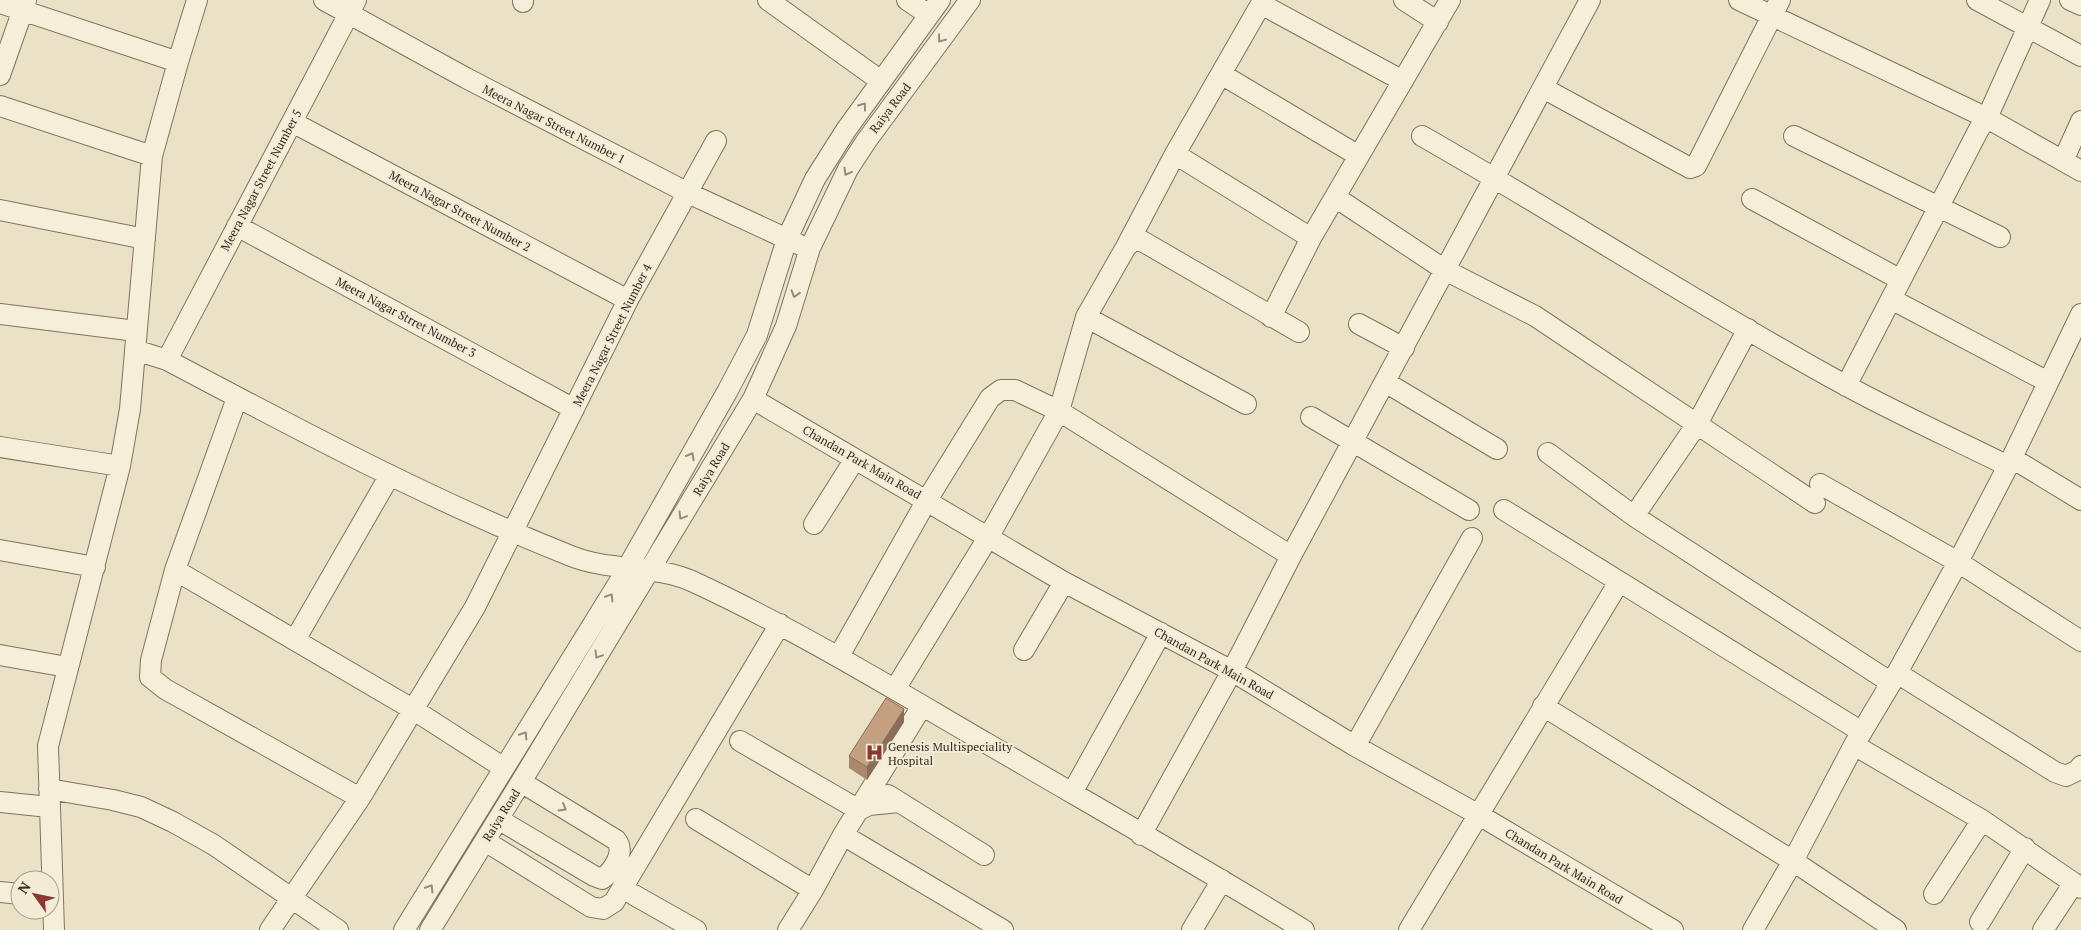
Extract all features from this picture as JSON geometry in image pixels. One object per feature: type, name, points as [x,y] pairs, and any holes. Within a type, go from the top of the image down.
[{"type":"street","points":[[51,870],[48,746],[120,466],[130,409],[152,156],[197,0]]},
{"type":"street","name":"Meera Nagar Street Number 1","points":[[324,0],[352,7],[466,78],[688,193],[810,248]]},
{"type":"street","points":[[768,0],[881,81]]},
{"type":"street","points":[[907,0],[934,8]]},
{"type":"street","name":"Raiya Road","points":[[430,930],[753,399],[786,326],[810,248],[829,205],[866,140],[970,0]]},
{"type":"street","points":[[1404,0],[1438,22]]},
{"type":"street","points":[[1271,318],[1311,238],[1450,0]]},
{"type":"street","points":[[1141,835],[1232,671],[1291,556],[1590,0]]},
{"type":"street","points":[[1739,0],[1776,8],[1987,118],[2081,171]]},
{"type":"street","points":[[1978,0],[2081,56]]},
{"type":"street","points":[[1846,386],[1979,129],[1987,118],[2040,0]]},
{"type":"street","points":[[2070,0],[2081,6]]},
{"type":"street","points":[[0,3],[24,6],[178,62]]},
{"type":"street","points":[[895,689],[989,536],[1059,412],[1086,317],[1126,247],[1174,154],[1262,4],[1403,81]]},
{"type":"street","points":[[0,75],[24,6]]},
{"type":"street","name":"Meera Nagar Street Number 5","points":[[167,360],[352,7]]},
{"type":"street","name":"Raiya Road","points":[[404,930],[628,567],[727,392],[756,335],[787,239],[815,179],[846,130],[934,8]]},
{"type":"street","points":[[1543,88],[1690,168],[1696,166],[1776,8]]},
{"type":"street","points":[[1220,74],[1359,156]]},
{"type":"street","points":[[0,106],[152,156]]},
{"type":"street","points":[[2063,160],[2081,121]]},
{"type":"street","name":"Meera Nagar Street Number 2","points":[[292,122],[628,300]]},
{"type":"street","points":[[1422,136],[1494,177],[1612,250],[1846,386],[2010,462],[2081,500]]},
{"type":"street","points":[[1794,136],[2000,237]]},
{"type":"street","name":"Meera Nagar Street Number 4","points":[[270,930],[360,798],[476,607],[628,300],[716,141]]},
{"type":"street","points":[[1174,154],[1311,238]]},
{"type":"street","points":[[1335,197],[1444,270],[1535,316],[1815,503]]},
{"type":"street","points":[[1752,199],[1901,280]]},
{"type":"street","points":[[0,210],[145,238]]},
{"type":"street","name":"Meera Nagar Strret Number 3","points":[[237,226],[574,409]]},
{"type":"street","points":[[1126,247],[1134,241],[1142,241],[1271,318],[1299,332]]},
{"type":"street","points":[[1891,299],[2048,382]]},
{"type":"street","points":[[0,314],[135,340],[167,360],[237,398],[390,475],[514,533],[588,562],[650,570],[677,575],[692,581],[780,624],[838,656],[1141,835],[1222,880],[1304,930]]},
{"type":"street","points":[[1753,930],[1794,861],[1858,738],[1958,562],[2010,462],[2081,314]]},
{"type":"street","points":[[1086,317],[1246,404]]},
{"type":"street","points":[[1359,324],[1404,348]]},
{"type":"street","points":[[1634,516],[1696,424],[1748,329]]},
{"type":"street","points":[[1385,382],[1497,449]]},
{"type":"street","points":[[838,656],[927,500],[990,398],[1001,390],[1015,390],[1059,412],[1291,556]]},
{"type":"street","points":[[237,398],[175,570],[151,660],[150,677],[165,689],[360,798]]},
{"type":"street","name":"Chandan Park Main Road","points":[[753,399],[989,536],[1064,582],[1232,671],[1355,746],[1479,815],[1673,930]]},
{"type":"street","points":[[1311,417],[1469,510]]},
{"type":"street","points":[[0,447],[120,466]]},
{"type":"street","points":[[1548,453],[1634,516],[1894,677],[2055,772],[2066,776],[2078,770],[2081,766]]},
{"type":"street","points":[[814,524],[855,459]]},
{"type":"street","points":[[295,640],[390,475]]},
{"type":"street","points":[[1820,484],[1958,562],[2081,641]]},
{"type":"street","points":[[1504,510],[1619,582],[1858,738],[2078,885],[2043,930]]},
{"type":"street","points":[[1355,746],[1472,538]]},
{"type":"street","points":[[0,550],[95,566]]},
{"type":"street","points":[[175,570],[414,710],[504,768]]},
{"type":"street","points":[[1024,650],[1064,582]]},
{"type":"street","points":[[1409,930],[1619,582]]},
{"type":"street","points":[[485,841],[591,907],[603,909],[614,902],[780,624]]},
{"type":"street","points":[[1072,794],[1161,633]]},
{"type":"street","points":[[0,655],[67,667]]},
{"type":"street","points":[[788,930],[873,786],[918,704],[912,661]]},
{"type":"street","points":[[1543,706],[1794,861],[1896,930]]},
{"type":"street","points":[[740,741],[859,810]]},
{"type":"street","points":[[498,819],[594,876],[602,879],[608,875],[621,852],[620,845],[616,840],[521,782]]},
{"type":"street","points":[[873,786],[984,855]]},
{"type":"street","points":[[0,802],[49,798],[122,802],[141,807],[174,822],[214,844],[338,930]]},
{"type":"street","points":[[859,810],[869,805],[899,802]]},
{"type":"street","points":[[696,819],[813,890]]},
{"type":"street","points":[[1934,894],[1982,820]]},
{"type":"street","points":[[843,835],[1003,930]]},
{"type":"street","points":[[1980,922],[2025,848]]},
{"type":"street","points":[[1192,930],[1222,880]]},
{"type":"street","points":[[634,895],[696,930]]},
{"type":"building","points":[[886,698],[904,709],[867,767],[849,756]]},
{"type":"place","name":"Genesis Multispeciality Hospital","points":[[874,753]]}]
